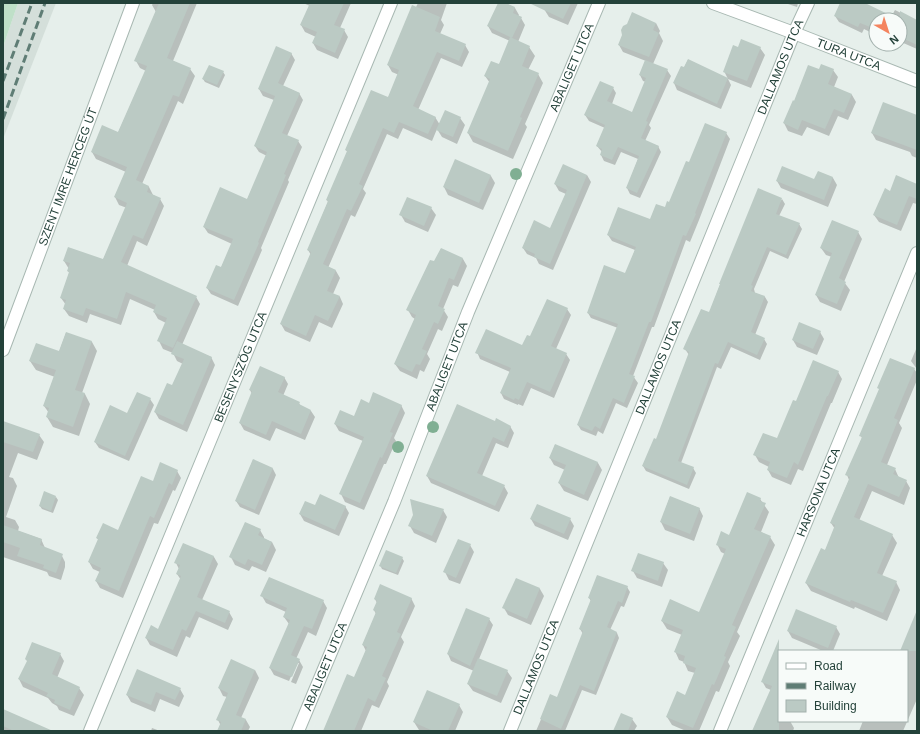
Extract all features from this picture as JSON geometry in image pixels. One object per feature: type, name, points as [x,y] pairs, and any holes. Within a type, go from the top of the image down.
[{"type":"street","name":"SZENT IMRE HERCEG ÚT","points":[[3,350],[132,3]]},
{"type":"street","name":"BESENYSZÖG UTCA","points":[[90,731],[390,3]]},
{"type":"street","name":"ABALIGET UTCA","points":[[298,731],[394,502],[468,312],[599,3]]},
{"type":"street","name":"TURA UTCA","points":[[713,3],[917,81]]},
{"type":"street","name":"DALLAMOS UTCA","points":[[510,731],[794,33],[808,3]]},
{"type":"street","name":"HARSONA UTCA","points":[[720,731],[917,254]]},
{"type":"shaded area","points":[[18,3],[56,3],[3,139],[3,47]]},
{"type":"green space","points":[[3,3],[18,3],[3,47]]},
{"type":"building","points":[[159,3],[190,3],[167,58],[191,68],[179,97],[173,95],[136,180],[149,186],[147,192],[161,198],[143,239],[133,235],[121,262],[197,296],[173,348],[157,341],[167,318],[153,312],[156,305],[126,292],[117,319],[86,308],[83,316],[63,309],[66,300],[60,298],[69,272],[67,271],[70,263],[63,261],[68,247],[103,259],[127,203],[114,197],[127,167],[91,152],[102,125],[118,132],[147,66],[134,61]]},
{"type":"building","points":[[310,3],[344,3],[334,25],[345,29],[335,53],[312,43],[317,32],[300,25]]},
{"type":"building","points":[[498,3],[506,3],[515,7],[513,13],[522,17],[512,38],[487,26]]},
{"type":"building","points":[[529,3],[571,3],[563,19]]},
{"type":"building","points":[[840,3],[865,3],[884,12],[868,12],[868,26],[860,23],[858,27],[834,16]]},
{"type":"building","points":[[412,5],[440,17],[435,31],[466,44],[459,61],[437,52],[413,106],[436,117],[428,134],[399,122],[394,133],[383,128],[359,184],[363,186],[351,211],[347,209],[323,264],[336,270],[327,291],[340,296],[328,321],[315,315],[306,336],[280,324],[311,252],[307,250],[347,151],[345,150],[371,90],[388,97],[399,70],[387,65]]},
{"type":"building","points":[[632,12],[656,23],[653,30],[659,33],[649,57],[618,45],[622,35],[621,30],[623,26],[627,24]]},
{"type":"building","points":[[908,15],[917,20],[917,45],[908,41]]},
{"type":"building","points":[[510,37],[530,46],[522,66],[539,73],[520,117],[522,118],[508,151],[467,133],[490,79],[484,76],[491,61],[499,64]]},
{"type":"building","points":[[741,39],[761,47],[747,81],[723,72],[733,45],[738,47]]},
{"type":"building","points":[[276,46],[292,53],[278,83],[300,93],[282,133],[299,140],[284,174],[286,175],[258,242],[259,243],[234,300],[206,288],[216,265],[221,267],[233,239],[203,227],[220,187],[247,199],[267,152],[254,146],[275,96],[258,89]]},
{"type":"building","points":[[688,59],[728,78],[717,104],[673,83],[681,66],[684,67]]},
{"type":"building","points":[[645,60],[668,69],[646,121],[648,122],[641,138],[659,146],[637,193],[626,188],[639,156],[618,147],[612,160],[600,155],[602,149],[596,146],[605,125],[584,115],[600,81],[614,87],[607,101],[632,112],[646,78],[639,75]]},
{"type":"building","points":[[821,64],[834,69],[828,84],[852,94],[844,113],[834,109],[825,129],[802,120],[798,130],[783,123],[793,100],[794,101],[808,65],[819,69]]},
{"type":"building","points":[[209,65],[224,71],[217,85],[202,79]]},
{"type":"building","points":[[883,102],[917,115],[917,150],[871,133]]},
{"type":"building","points":[[445,110],[461,117],[453,137],[436,130]]},
{"type":"building","points":[[705,123],[727,132],[695,213],[696,214],[686,236],[683,235],[651,322],[649,322],[629,374],[635,376],[624,403],[613,398],[600,429],[595,426],[592,431],[577,425],[618,324],[587,313],[604,265],[625,273],[636,247],[607,235],[618,207],[650,219],[656,204],[665,207],[667,201],[669,202],[686,161],[689,162]]},
{"type":"building","points":[[455,159],[491,175],[479,203],[443,187]]},
{"type":"building","points":[[563,164],[587,175],[550,264],[534,257],[535,254],[522,248],[534,220],[550,228],[567,190],[554,184]]},
{"type":"building","points":[[782,166],[814,179],[818,171],[833,177],[824,200],[776,181]]},
{"type":"building","points":[[896,175],[917,184],[917,199],[909,196],[897,225],[873,215],[885,188],[890,191]]},
{"type":"building","points":[[758,188],[782,198],[776,214],[800,223],[786,255],[767,247],[751,285],[753,286],[751,291],[765,296],[751,332],[765,338],[757,355],[728,342],[718,364],[715,363],[678,461],[694,467],[687,485],[642,466],[654,438],[656,439],[689,352],[683,349],[701,309],[709,312]]},
{"type":"building","points":[[407,197],[432,207],[424,226],[399,215]]},
{"type":"building","points":[[832,220],[859,231],[839,278],[846,282],[837,304],[815,295],[832,253],[820,248]]},
{"type":"building","points":[[441,248],[463,258],[454,280],[449,278],[438,306],[445,309],[438,324],[434,322],[422,349],[427,351],[420,365],[416,364],[412,372],[394,364],[416,315],[406,310],[430,260],[434,261]]},
{"type":"building","points":[[547,299],[568,308],[551,346],[567,353],[550,392],[527,382],[519,400],[515,398],[514,400],[500,393],[511,368],[475,353],[486,329],[522,345],[527,335],[530,336]]},
{"type":"building","points":[[799,322],[821,331],[813,349],[792,340]]},
{"type":"building","points":[[66,332],[92,341],[75,390],[85,393],[73,427],[46,417],[49,408],[43,406],[56,370],[29,361],[36,343],[59,351]]},
{"type":"building","points":[[177,341],[212,357],[183,425],[154,412],[167,383],[172,385],[184,359],[171,354]]},
{"type":"building","points":[[890,358],[915,368],[894,418],[898,420],[881,462],[896,468],[893,474],[907,480],[899,497],[868,484],[854,517],[893,534],[877,573],[897,581],[883,613],[851,600],[850,602],[805,583],[821,548],[825,550],[835,525],[830,523],[850,477],[845,475],[862,437],[859,436],[879,389],[877,388]]},
{"type":"building","points":[[813,360],[839,371],[798,465],[794,462],[787,478],[767,470],[770,462],[753,455],[763,433],[777,438],[793,400],[796,401]]},
{"type":"building","points":[[260,366],[285,377],[278,392],[300,402],[299,404],[311,410],[301,434],[272,421],[266,435],[239,423],[252,391],[249,390]]},
{"type":"building","points":[[137,392],[151,398],[125,456],[94,442],[110,405],[127,413]]},
{"type":"building","points":[[373,392],[402,405],[390,432],[393,433],[387,447],[382,458],[380,457],[360,503],[339,494],[364,437],[334,424],[340,410],[354,416],[361,399],[369,403]]},
{"type":"building","points":[[457,404],[495,421],[496,418],[511,426],[504,442],[493,437],[477,473],[505,485],[495,506],[426,476]]},
{"type":"building","points":[[3,421],[40,434],[33,452],[3,442]]},
{"type":"building","points":[[555,444],[598,462],[584,495],[558,483],[566,465],[549,458]]},
{"type":"building","points":[[253,459],[273,468],[255,510],[235,501]]},
{"type":"building","points":[[160,462],[178,470],[172,485],[169,483],[154,518],[150,516],[119,591],[95,581],[101,568],[88,562],[103,523],[118,530],[141,476],[153,481]]},
{"type":"building","points":[[44,491],[56,496],[51,511],[39,506]]},
{"type":"building","points":[[747,492],[761,498],[760,501],[766,503],[754,529],[771,536],[732,625],[736,627],[724,656],[726,657],[714,685],[712,684],[693,728],[666,717],[677,691],[685,695],[696,668],[683,663],[685,656],[674,652],[683,630],[661,621],[670,599],[699,612],[726,549],[716,545],[721,531],[729,535]]},
{"type":"building","points":[[320,494],[346,506],[335,530],[299,514],[305,501],[315,505]]},
{"type":"building","points":[[670,496],[700,508],[690,534],[660,522]]},
{"type":"building","points":[[410,499],[444,509],[432,536],[408,526],[413,515]]},
{"type":"building","points":[[537,504],[571,518],[564,534],[530,519]]},
{"type":"building","points":[[245,522],[261,529],[258,535],[272,542],[262,565],[248,559],[245,565],[229,557]]},
{"type":"building","points":[[3,525],[42,539],[40,545],[63,554],[56,573],[43,568],[44,565],[17,556],[20,548],[3,542]]},
{"type":"building","points":[[458,539],[471,544],[456,578],[443,572]]},
{"type":"building","points":[[183,543],[214,556],[197,597],[230,611],[225,623],[196,611],[186,631],[182,629],[173,650],[145,638],[151,625],[158,629],[181,576],[176,574],[180,565],[174,563]]},
{"type":"building","points":[[386,550],[403,557],[396,573],[379,566]]},
{"type":"building","points":[[638,553],[664,562],[658,581],[631,571]]},
{"type":"building","points":[[597,575],[628,586],[622,603],[618,601],[607,627],[617,632],[594,691],[580,685],[561,729],[540,719],[550,694],[557,697],[583,631],[579,629],[591,599],[588,598]]},
{"type":"building","points":[[269,577],[324,600],[312,629],[304,626],[291,655],[300,659],[292,677],[269,668],[290,620],[283,617],[287,608],[260,596]]},
{"type":"building","points":[[516,578],[540,588],[527,619],[502,608]]},
{"type":"building","points":[[380,584],[412,598],[397,632],[401,634],[382,676],[386,678],[375,702],[368,698],[354,731],[323,731],[347,674],[354,677],[367,647],[362,645],[376,612],[373,610],[377,601],[374,599]]},
{"type":"building","points":[[466,608],[490,618],[470,666],[447,654]]},
{"type":"building","points":[[796,609],[837,626],[828,648],[787,631]]},
{"type":"building","points":[[917,610],[917,651],[900,650]]},
{"type":"building","points":[[779,639],[779,731],[752,731],[772,686],[761,682]]},
{"type":"building","points":[[32,642],[61,653],[52,674],[80,687],[70,710],[54,703],[55,700],[46,696],[48,693],[18,679],[27,661],[25,659]]},
{"type":"building","points":[[478,658],[508,670],[497,696],[467,684]]},
{"type":"building","points":[[231,659],[255,670],[236,715],[246,719],[241,731],[217,731],[221,722],[216,720],[228,693],[218,688]]},
{"type":"building","points":[[137,669],[181,688],[175,700],[156,692],[151,705],[126,695]]},
{"type":"building","points":[[427,690],[460,704],[448,731],[433,731],[413,722]]},
{"type":"building","points":[[3,709],[53,731],[14,731],[3,726]]},
{"type":"building","points":[[621,713],[633,718],[628,731],[613,731]]},
{"type":"railway","points":[[3,81],[32,3]]},
{"type":"railway","points":[[3,119],[45,3]]}]
